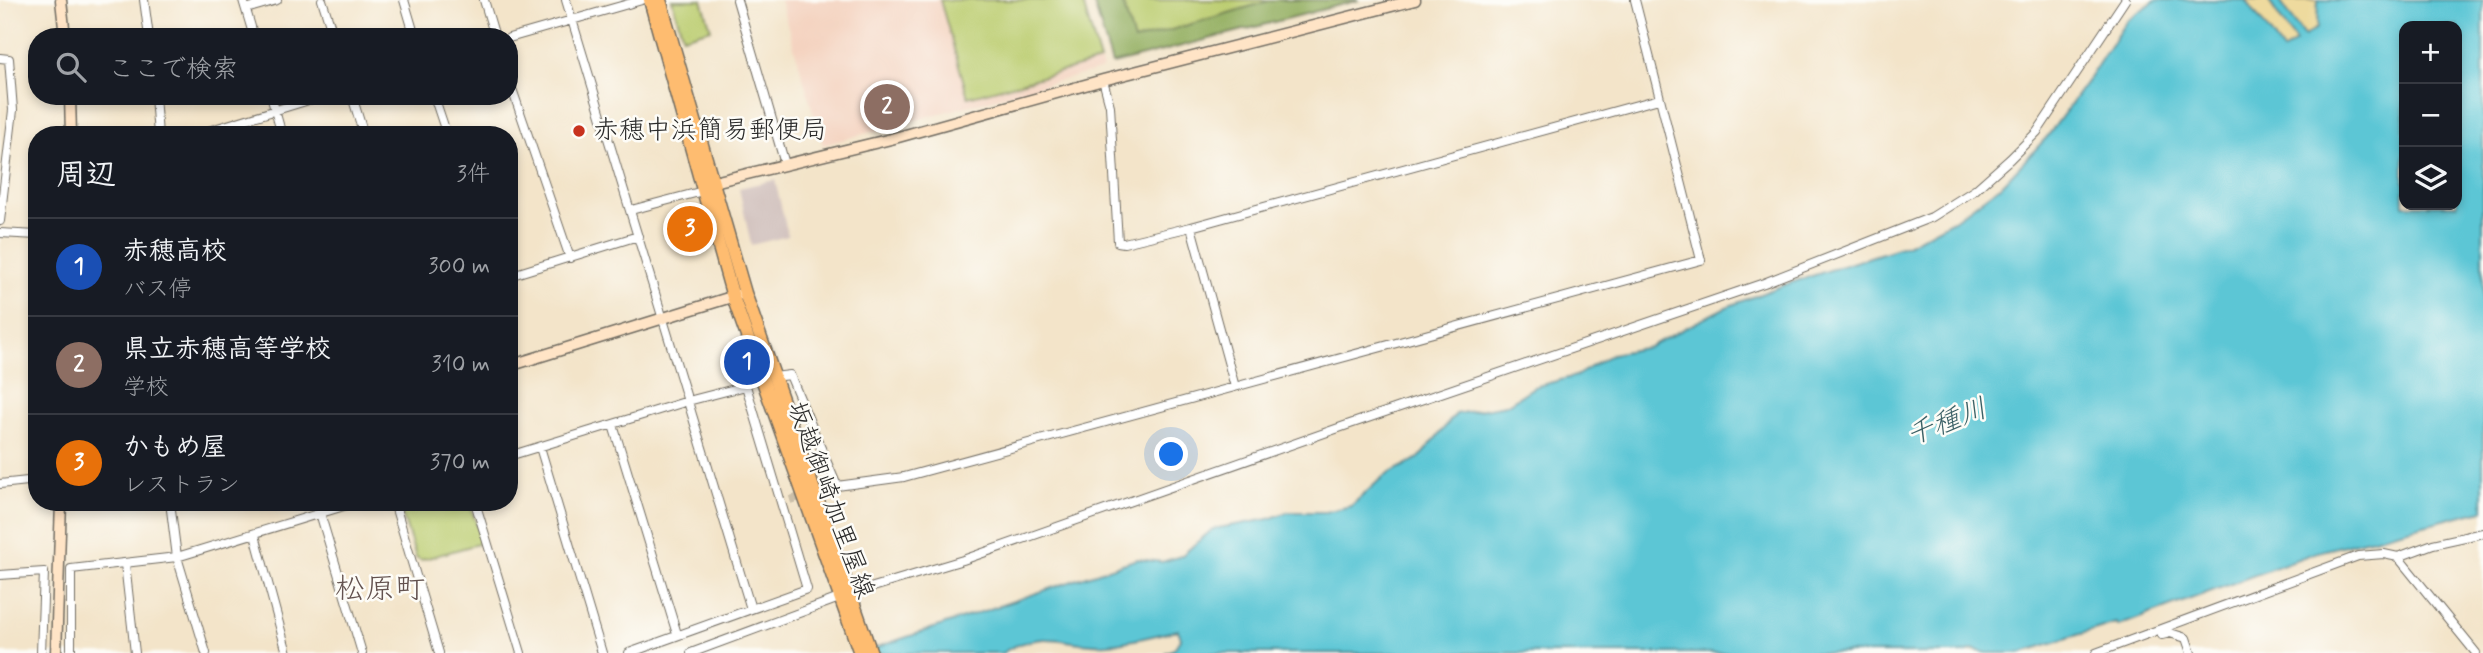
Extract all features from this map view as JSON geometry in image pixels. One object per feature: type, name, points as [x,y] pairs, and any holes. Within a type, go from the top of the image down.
[{"type":"main road","name":"坂越御崎加里屋線","points":[[650,0],[703,191],[847,599],[871,653]]},
{"type":"main road","name":"坂越御崎加里屋線","points":[[660,0],[714,182],[739,295]]},
{"type":"main road","name":"坂越御崎加里屋線","points":[[847,599],[860,653]]},
{"type":"street","points":[[61,0],[64,28]]},
{"type":"street","points":[[144,0],[148,28]]},
{"type":"street","points":[[251,28],[244,5],[277,0]]},
{"type":"street","points":[[322,0],[331,28]]},
{"type":"street","points":[[404,0],[412,28]]},
{"type":"street","points":[[484,0],[492,28]]},
{"type":"street","points":[[566,0],[751,608]]},
{"type":"street","points":[[518,35],[642,0]]},
{"type":"street","points":[[737,0],[786,164]]},
{"type":"street","points":[[631,210],[703,191],[714,182],[891,139],[1102,80],[1415,0]]},
{"type":"street","points":[[518,453],[688,401],[790,375],[837,486],[904,477],[1701,260],[1635,0]]},
{"type":"street","points":[[691,653],[1764,283],[1931,218],[1975,190],[2037,132],[2125,0]]},
{"type":"street","points":[[0,58],[9,59],[13,110],[0,220]]},
{"type":"street","points":[[1102,80],[1110,106],[1118,242],[1124,243],[1659,99]]},
{"type":"street","points":[[70,105],[71,126]]},
{"type":"street","points":[[156,105],[157,126]]},
{"type":"street","points":[[273,105],[279,126]]},
{"type":"street","points":[[225,126],[294,105]]},
{"type":"street","points":[[355,105],[361,126]]},
{"type":"street","points":[[437,105],[444,126]]},
{"type":"street","points":[[518,105],[570,258]]},
{"type":"street","points":[[1191,227],[1235,387]]},
{"type":"street","points":[[0,233],[28,235]]},
{"type":"street","points":[[518,273],[638,236]]},
{"type":"street","points":[[518,363],[739,295]]},
{"type":"street","points":[[629,653],[807,589],[786,502],[746,386]]},
{"type":"street","points":[[613,425],[677,634]]},
{"type":"street","points":[[540,447],[602,653]]},
{"type":"street","points":[[0,484],[28,481]]},
{"type":"street","points":[[56,653],[61,511]]},
{"type":"street","points":[[171,511],[177,557],[206,653]]},
{"type":"street","points":[[71,653],[71,569],[177,557],[327,511]]},
{"type":"street","points":[[397,511],[439,653]]},
{"type":"street","points":[[478,511],[521,653]]},
{"type":"street","points":[[320,513],[362,653]]},
{"type":"street","points":[[2096,653],[2358,556],[2384,554],[2398,557],[2433,544],[2483,533]]},
{"type":"street","points":[[255,535],[288,653]]},
{"type":"street","points":[[2398,557],[2476,653]]},
{"type":"street","points":[[125,564],[135,653]]},
{"type":"street","points":[[0,575],[44,572],[41,653]]},
{"type":"street","points":[[2118,646],[2170,633],[2186,638],[2191,653]]},
{"type":"shaded area","points":[[780,0],[1082,0],[1103,69],[823,145]]},
{"type":"shaded area","points":[[775,180],[788,236],[751,245],[739,188]]},
{"type":"green space","points":[[672,0],[702,0],[711,29],[683,37]]},
{"type":"green space","points":[[940,0],[1082,0],[1100,61],[968,97]]},
{"type":"green space","points":[[1093,0],[1359,0],[1112,64]]},
{"type":"green space","points":[[1093,0],[1122,0],[1134,41],[1272,0],[1359,0],[1112,64]]},
{"type":"green space","points":[[401,511],[472,511],[481,537],[478,544],[421,560],[416,557]]},
{"type":"sand","points":[[2246,0],[2268,0],[2296,42],[2283,51]]},
{"type":"sand","points":[[2279,0],[2318,0],[2317,28],[2304,36]]},
{"type":"water","name":"千種川","points":[[2156,0],[2246,0],[2283,51],[2296,42],[2268,0],[2279,0],[2304,36],[2317,28],[2318,0],[2483,0],[2483,510],[2314,553],[2118,626],[2116,623],[2020,653],[1987,653],[1974,650],[1964,653],[1165,653],[1174,649],[1181,638],[1178,630],[1108,644],[1044,639],[1017,645],[1002,653],[860,653],[1137,559],[1162,562],[1181,556],[1213,529],[1269,519],[1287,512],[1325,512],[1351,506],[1384,476],[1419,458],[1456,414],[1506,405],[1534,387],[1576,376],[1612,354],[1649,347],[1724,308],[1781,286],[1907,245],[1957,218],[2004,183],[2047,137],[2127,20]]},
{"type":"tunnel","points":[[790,500],[837,486]]},
{"type":"place","name":"県立赤穂高等学校","points":[[887,107]]},
{"type":"place","name":"赤穂中浜簡易郵便局","points":[[579,131]]},
{"type":"place","name":"かもめ屋","points":[[690,229]]},
{"type":"place","name":"赤穂高校","points":[[747,362]]},
{"type":"district","name":"松原町","points":[[380,589]]}]
